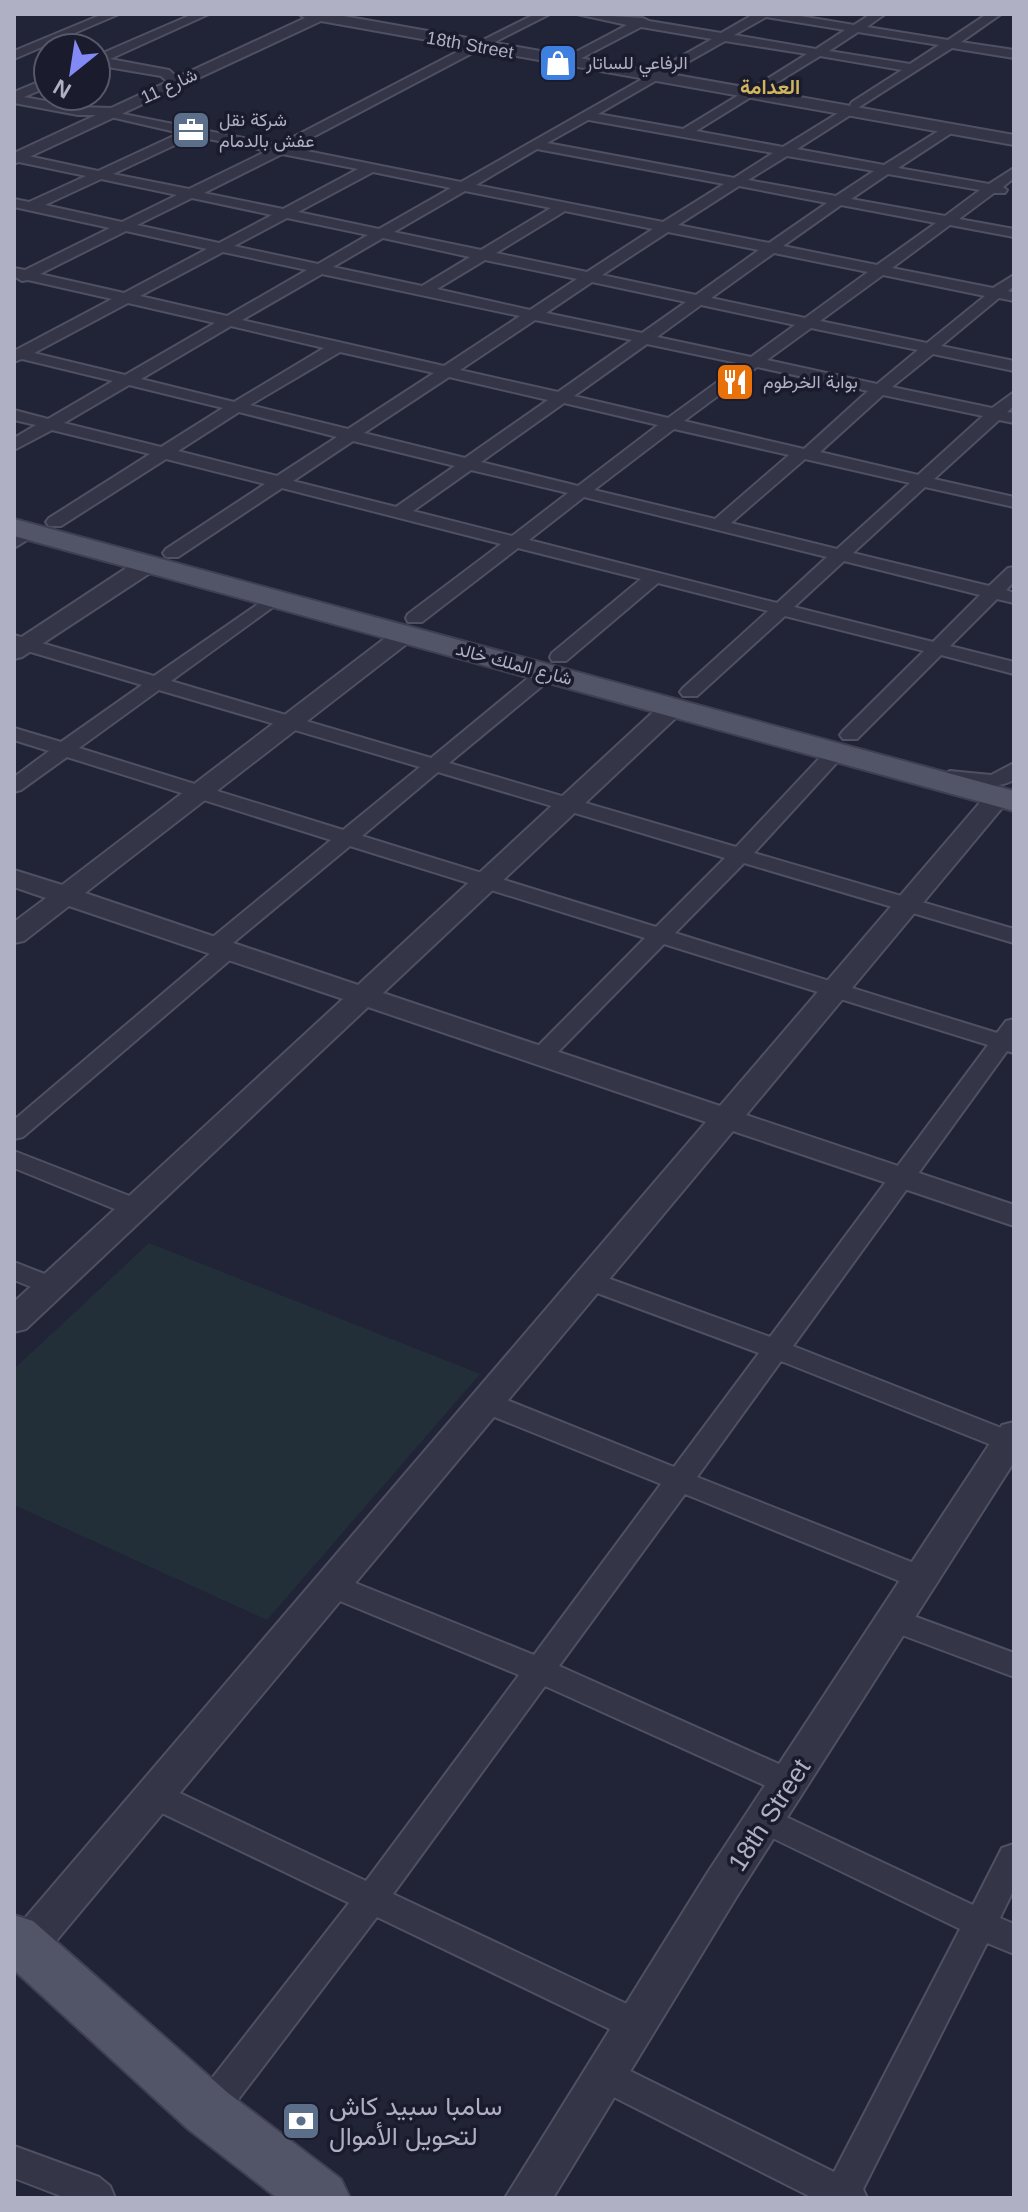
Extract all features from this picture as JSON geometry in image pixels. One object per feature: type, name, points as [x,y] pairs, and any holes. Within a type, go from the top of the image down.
[{"type":"main road","name":"شارع الملك خالد","points":[[26,527],[160,559],[843,744],[1009,785]]},
{"type":"main road","name":"شارع الملك خالد","points":[[160,559],[274,598],[410,626]]},
{"type":"main road","points":[[18,1948],[208,2111],[321,2198]]},
{"type":"street","points":[[14,55],[113,14]]},
{"type":"street","points":[[112,53],[203,14]]},
{"type":"street","points":[[344,14],[482,44],[576,57],[658,74]]},
{"type":"street","points":[[18,276],[277,151],[544,14]]},
{"type":"street","points":[[583,14],[913,68]]},
{"type":"street","points":[[576,57],[656,14]]},
{"type":"street","points":[[14,445],[130,381],[226,321],[382,234],[458,187],[589,116],[764,14],[1014,54]]},
{"type":"street","points":[[685,133],[879,14]]},
{"type":"street","points":[[18,646],[160,559],[995,14]]},
{"type":"street","name":"18th Street","points":[[317,15],[852,108],[1014,140]]},
{"type":"street","name":"شارع 11","points":[[15,158],[317,15]]},
{"type":"street","points":[[14,45],[31,48]]},
{"type":"street","points":[[112,63],[157,71],[176,83]]},
{"type":"street","points":[[14,98],[78,111],[110,113],[277,151],[1014,297]]},
{"type":"street","points":[[852,108],[1014,132]]},
{"type":"street","points":[[589,116],[1014,193]]},
{"type":"street","points":[[400,512],[838,201],[948,129]]},
{"type":"street","points":[[14,215],[191,133]]},
{"type":"street","points":[[535,145],[1014,233]]},
{"type":"street","points":[[15,158],[1014,366]]},
{"type":"street","points":[[17,356],[369,169]]},
{"type":"street","points":[[14,935],[288,724],[515,542],[671,423],[1014,172]]},
{"type":"street","points":[[14,203],[1014,418]]},
{"type":"street","points":[[424,291],[562,207]]},
{"type":"street","points":[[18,276],[128,298],[1014,502]]},
{"type":"street","points":[[717,526],[1014,279]]},
{"type":"street","points":[[26,527],[167,452],[337,347]]},
{"type":"street","points":[[17,356],[351,434],[1014,598]]},
{"type":"street","points":[[14,1321],[568,804],[1014,397]]},
{"type":"street","points":[[14,415],[1014,668]]},
{"type":"street","points":[[543,1054],[740,855],[935,648],[1014,572]]},
{"type":"street","points":[[14,1132],[347,836],[435,766],[655,577]]},
{"type":"street","points":[[14,786],[274,598]]},
{"type":"street","points":[[18,646],[1014,936]]},
{"type":"street","points":[[14,734],[836,989],[1010,1038],[902,1178],[371,1899],[208,2111]]},
{"type":"street","points":[[18,1948],[156,1796],[1009,785]]},
{"type":"street","points":[[14,878],[543,1054],[1014,1216]]},
{"type":"street","points":[[14,1159],[136,1208]]},
{"type":"street","points":[[14,1270],[51,1286]]},
{"type":"street","points":[[590,1281],[1012,1440]]},
{"type":"street","points":[[487,1403],[924,1579]]},
{"type":"street","name":"18th Street","points":[[528,2198],[788,1782],[897,1621],[1012,1440]]},
{"type":"street","points":[[333,1586],[539,1670],[788,1782]]},
{"type":"street","points":[[897,1621],[1014,1665]]},
{"type":"street","points":[[156,1796],[634,2024]]},
{"type":"street","points":[[765,1820],[1014,1940]]},
{"type":"street","points":[[604,2075],[844,2197],[978,1922],[1014,1857]]},
{"type":"street","points":[[14,2162],[86,2189],[97,2198]]},
{"type":"shaded area","points":[[149,1243],[480,1374],[267,1620],[14,1505],[14,1369]]},
{"type":"place","name":"الرفاعي للساتار","points":[[558,63]]},
{"type":"place","name":"شركة نقل عفش بالدمام","points":[[191,130]]},
{"type":"place","name":"بوابة الخرطوم","points":[[735,382]]},
{"type":"place","name":"سامبا سبيد كاش لتحويل الأموال","points":[[301,2121]]},
{"type":"district","name":"العدامة","points":[[770,87]]}]
